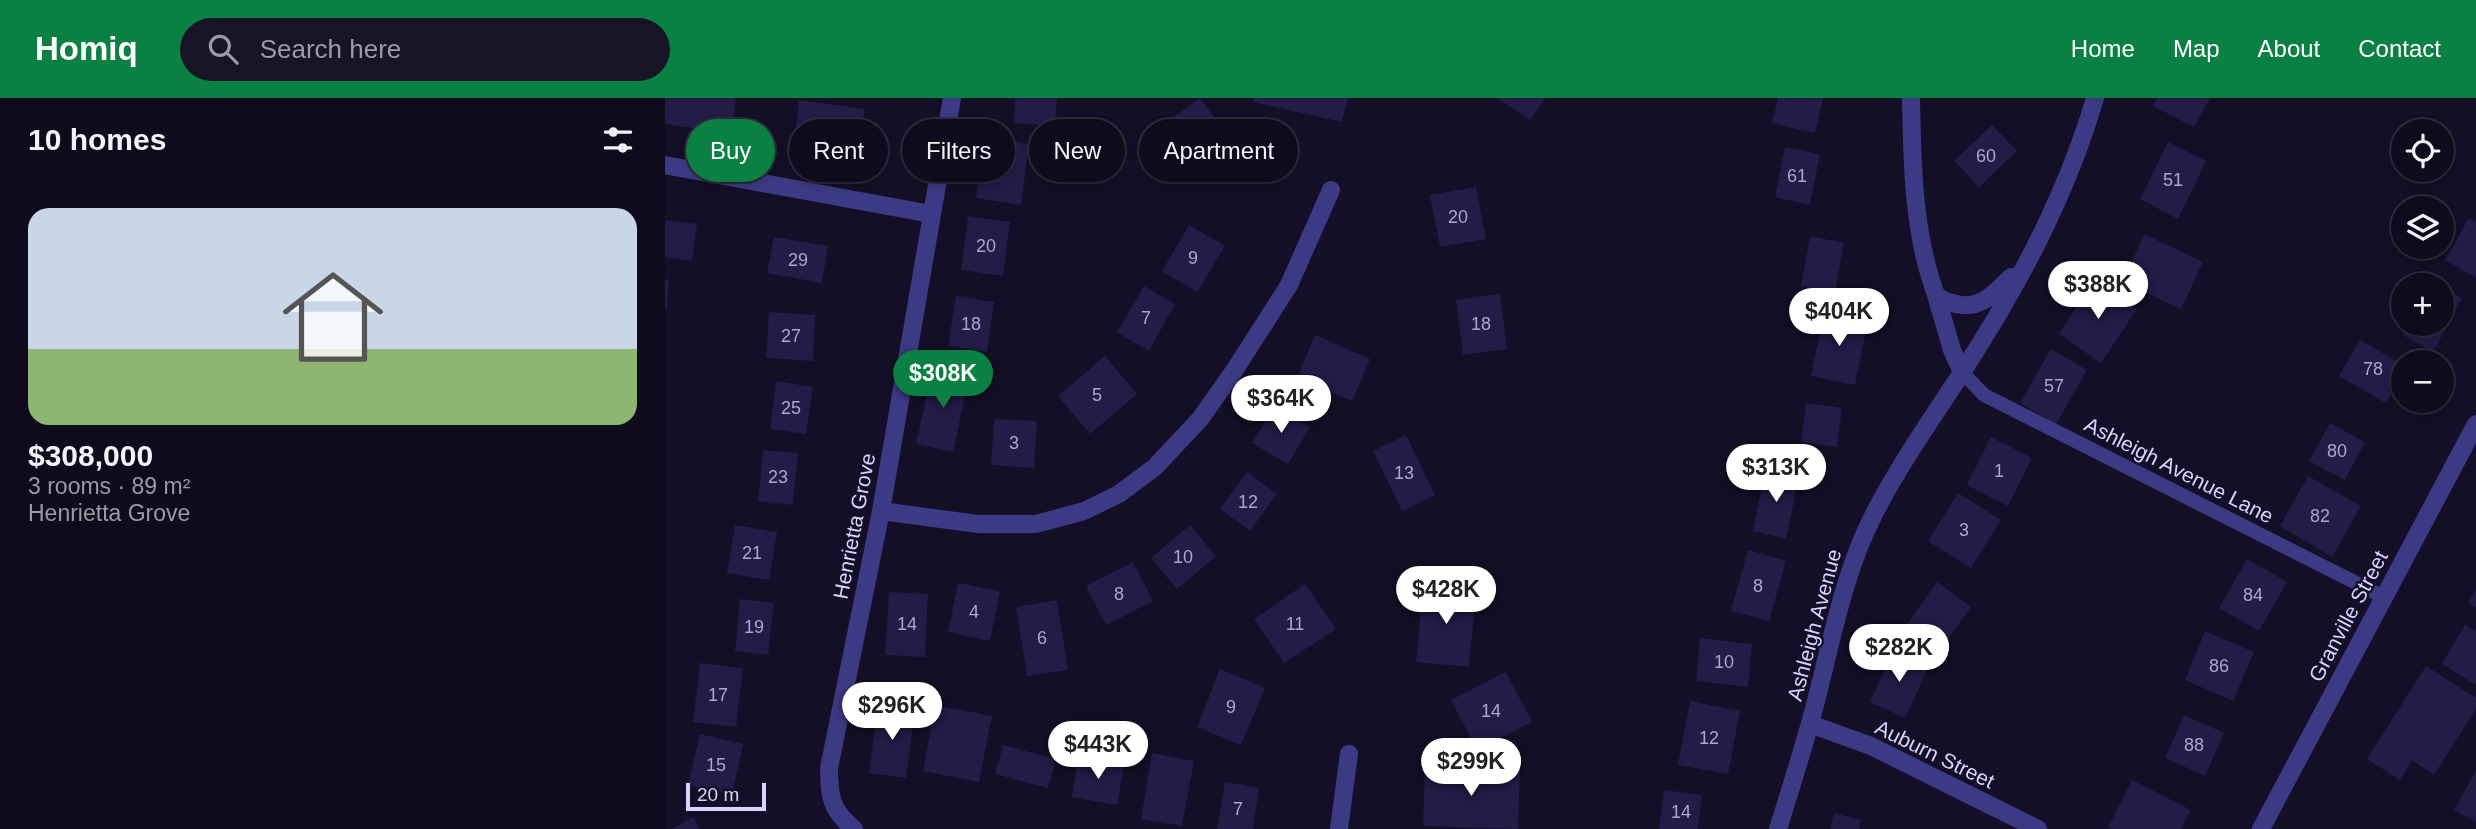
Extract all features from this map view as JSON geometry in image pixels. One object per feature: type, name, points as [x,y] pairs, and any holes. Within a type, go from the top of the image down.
[{"type":"street","name":"Henrietta Grove","points":[[854,829],[838,816],[829,792],[829,768],[881,511],[952,98]]},
{"type":"street","points":[[1911,98],[1914,177],[1924,258],[1952,350],[1962,372]]},
{"type":"street","points":[[1936,295],[1965,306],[1979,304],[1996,293],[2042,239],[2081,148],[2095,98]]},
{"type":"street","points":[[665,166],[931,214]]},
{"type":"street","points":[[881,511],[978,524],[1036,524],[1084,511],[1119,494],[1155,467],[1200,419],[1234,371],[1289,285],[1331,190]]},
{"type":"street","name":"Ashleigh Avenue","points":[[1778,829],[1810,724],[1857,550],[1875,512],[2042,239]]},
{"type":"street","name":"Granville Street","points":[[2261,829],[2476,424]]},
{"type":"street","name":"Auburn Street","points":[[1810,724],[1871,747],[2038,829]]},
{"type":"street","points":[[1339,829],[1349,754]]},
{"type":"lane","name":"Ashleigh Avenue Lane","points":[[1962,372],[1984,395],[2384,597]]},
{"type":"building","points":[[665,98],[736,98],[734,119],[686,119],[686,127],[665,124]]},
{"type":"building","points":[[1015,98],[1057,98],[1056,119],[1029,119],[1029,124],[1015,123]]},
{"type":"building","points":[[1200,98],[1215,119],[1171,119]]},
{"type":"building","points":[[1254,98],[1348,98],[1342,122],[1253,102]]},
{"type":"building","points":[[1497,98],[1545,98],[1530,120]]},
{"type":"building","points":[[1778,98],[1823,98],[1815,133],[1772,123]]},
{"type":"building","points":[[2157,98],[2210,98],[2194,127],[2153,106]]},
{"type":"building","points":[[799,100],[865,109],[864,119],[797,119]]},
{"type":"building","points":[[1992,125],[2017,151],[1979,187],[1954,161]]},
{"type":"building","points":[[1015,142],[1029,144],[1021,205],[976,198],[978,182],[1015,182]]},
{"type":"building","points":[[2168,142],[2206,161],[2178,219],[2140,199]]},
{"type":"building","points":[[1785,147],[1820,154],[1810,205],[1775,197]]},
{"type":"building","points":[[1476,187],[1486,239],[1440,247],[1430,195]]},
{"type":"building","points":[[968,216],[1010,222],[1003,276],[961,270]]},
{"type":"building","points":[[2469,218],[2476,222],[2476,278],[2445,260],[2454,259],[2454,244]]},
{"type":"building","points":[[665,220],[697,224],[692,261],[665,257]]},
{"type":"building","points":[[1189,225],[1225,246],[1197,292],[1162,271]]},
{"type":"building","points":[[2144,234],[2203,262],[2181,309],[2123,282]]},
{"type":"building","points":[[1810,236],[1844,243],[1835,292],[1801,286]]},
{"type":"building","points":[[774,237],[828,246],[822,283],[767,273]]},
{"type":"building","points":[[665,279],[669,280],[667,308],[665,308]]},
{"type":"building","points":[[2094,280],[2137,309],[2101,363],[2059,334]]},
{"type":"building","points":[[1144,286],[1175,304],[1149,351],[1117,332]]},
{"type":"building","points":[[1500,294],[1507,349],[1463,355],[1456,300]]},
{"type":"building","points":[[2454,294],[2462,298],[2454,313]]},
{"type":"building","points":[[956,296],[994,302],[987,352],[948,346]]},
{"type":"building","points":[[769,312],[815,315],[813,361],[766,358]]},
{"type":"building","points":[[1824,312],[1868,321],[1855,385],[1811,376]]},
{"type":"building","points":[[1315,335],[1370,359],[1352,401],[1297,378]]},
{"type":"building","points":[[2405,336],[2442,336],[2434,350]]},
{"type":"building","points":[[2360,340],[2391,358],[2391,394],[2386,403],[2339,376]]},
{"type":"building","points":[[2051,349],[2087,370],[2056,424],[2020,403]]},
{"type":"building","points":[[1105,356],[1137,394],[1090,434],[1058,396]]},
{"type":"building","points":[[933,368],[969,377],[953,452],[916,444]]},
{"type":"building","points":[[776,381],[813,387],[806,434],[770,429]]},
{"type":"building","points":[[1806,403],[1842,408],[1837,447],[1801,442]]},
{"type":"building","points":[[1275,406],[1310,427],[1288,464],[1252,443]]},
{"type":"building","points":[[994,419],[1037,421],[1034,468],[991,465]]},
{"type":"building","points":[[2330,423],[2365,442],[2345,480],[2309,461]]},
{"type":"building","points":[[1406,435],[1435,495],[1402,511],[1373,451]]},
{"type":"building","points":[[1991,437],[2032,458],[2008,506],[1967,485]]},
{"type":"building","points":[[763,450],[798,453],[793,505],[758,501]]},
{"type":"building","points":[[1766,468],[1799,476],[1786,539],[1753,531]]},
{"type":"building","points":[[1247,472],[1277,494],[1250,531],[1220,509]]},
{"type":"building","points":[[2308,476],[2361,506],[2332,557],[2280,526]]},
{"type":"building","points":[[1958,493],[2001,520],[1971,568],[1928,541]]},
{"type":"building","points":[[735,525],[777,532],[769,580],[727,573]]},
{"type":"building","points":[[1190,525],[1216,556],[1177,589],[1151,558]]},
{"type":"building","points":[[1748,550],[1786,561],[1769,621],[1731,611]]},
{"type":"building","points":[[2247,559],[2287,582],[2259,631],[2219,608]]},
{"type":"building","points":[[1133,562],[1153,601],[1106,625],[1086,586]]},
{"type":"building","points":[[1937,582],[1971,607],[1936,655],[1902,631]]},
{"type":"building","points":[[958,583],[1000,591],[990,641],[948,632]]},
{"type":"building","points":[[1305,584],[1336,629],[1284,663],[1254,619]]},
{"type":"building","points":[[1423,586],[1476,591],[1469,667],[1416,662]]},
{"type":"building","points":[[2476,589],[2476,608],[2468,603]]},
{"type":"building","points":[[889,592],[928,594],[925,657],[885,655]]},
{"type":"building","points":[[740,599],[774,603],[768,655],[735,651]]},
{"type":"building","points":[[1057,600],[1068,670],[1027,676],[1016,607]]},
{"type":"building","points":[[2465,625],[2476,632],[2476,685],[2442,664]]},
{"type":"building","points":[[2205,631],[2254,652],[2233,701],[2185,680]]},
{"type":"building","points":[[1700,638],[1752,644],[1748,687],[1696,681]]},
{"type":"building","points":[[1894,649],[1929,666],[1905,718],[1870,702]]},
{"type":"building","points":[[700,663],[743,668],[736,727],[693,722]]},
{"type":"building","points":[[2426,666],[2476,698],[2476,709],[2434,775],[2412,760],[2400,780],[2367,759]]},
{"type":"building","points":[[1220,669],[1265,688],[1241,745],[1197,727]]},
{"type":"building","points":[[1506,672],[1532,722],[1477,750],[1451,700]]},
{"type":"building","points":[[1690,701],[1740,711],[1728,774],[1678,765]]},
{"type":"building","points":[[935,705],[992,716],[979,782],[923,771]]},
{"type":"building","points":[[878,706],[915,711],[906,778],[869,773]]},
{"type":"building","points":[[2184,715],[2224,733],[2205,776],[2165,758]]},
{"type":"building","points":[[700,734],[743,744],[732,795],[688,785]]},
{"type":"building","points":[[1003,745],[1056,759],[1048,788],[995,774]]},
{"type":"building","points":[[1152,753],[1194,761],[1182,826],[1141,819]]},
{"type":"building","points":[[1078,758],[1124,766],[1117,805],[1072,797]]},
{"type":"building","points":[[1425,766],[1520,769],[1518,829],[1423,826]]},
{"type":"building","points":[[2476,771],[2476,822],[2454,810]]},
{"type":"building","points":[[2132,780],[2191,810],[2181,829],[2108,827]]},
{"type":"building","points":[[1225,782],[1259,788],[1253,829],[1217,829]]},
{"type":"building","points":[[1664,790],[1702,795],[1698,829],[1659,829]]},
{"type":"building","points":[[1834,813],[1861,820],[1859,829],[1830,829]]},
{"type":"building","points":[[693,817],[700,829],[672,829]]}]
